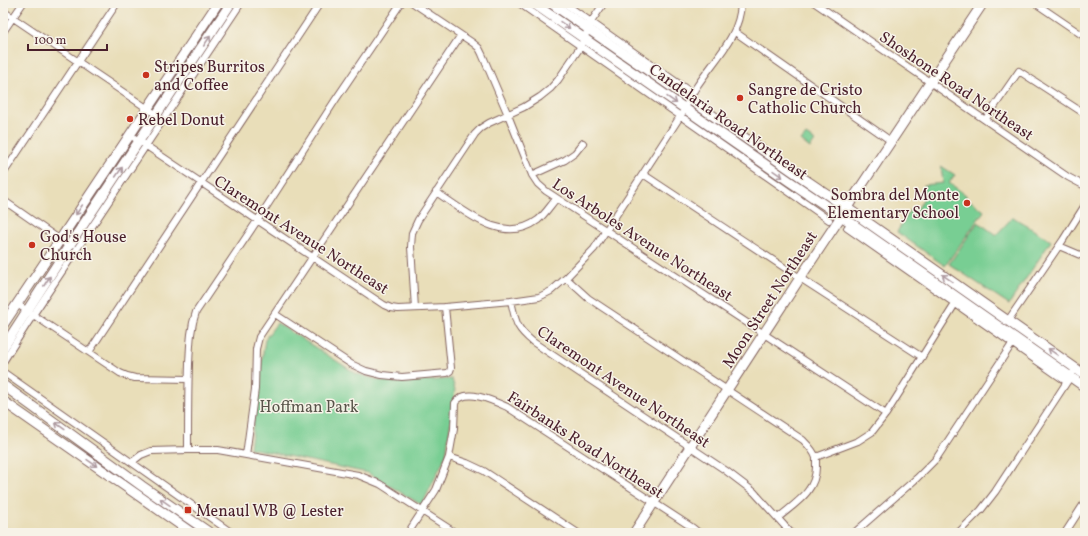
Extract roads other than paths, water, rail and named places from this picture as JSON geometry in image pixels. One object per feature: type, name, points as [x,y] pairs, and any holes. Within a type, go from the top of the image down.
[{"type":"main road","points":[[3,325],[218,3]]},
{"type":"main road","points":[[3,348],[30,313],[70,246],[143,144],[158,114],[232,3]]},
{"type":"main road","name":"Candelaria Road Northeast","points":[[533,3],[582,42],[683,113],[841,216],[1002,329],[1069,379],[1085,387]]},
{"type":"main road","name":"Candelaria Road Northeast","points":[[551,3],[590,26],[800,176],[1085,375]]},
{"type":"main road","name":"Moon Street Northeast","points":[[634,533],[800,278],[983,3]]},
{"type":"main road","points":[[3,385],[210,533]]},
{"type":"main road","points":[[3,401],[191,533],[197,524]]},
{"type":"street","points":[[3,32],[22,3]]},
{"type":"street","points":[[3,174],[117,3]]},
{"type":"street","points":[[3,362],[30,313],[143,144],[241,3]]},
{"type":"street","points":[[89,352],[320,3]]},
{"type":"street","points":[[188,450],[188,379],[190,332],[196,312],[401,3]]},
{"type":"street","name":"Los Arboles Avenue Northeast","points":[[413,3],[479,48],[532,175],[538,184],[556,199],[886,414]]},
{"type":"street","points":[[519,3],[582,42]]},
{"type":"street","points":[[564,3],[590,26]]},
{"type":"street","points":[[415,308],[411,246],[412,233],[418,220],[475,134],[481,128],[489,122],[524,107],[540,97],[558,80],[604,3]]},
{"type":"street","points":[[511,301],[539,297],[550,291],[566,278],[594,249],[683,113],[690,96],[735,32],[741,3]]},
{"type":"street","name":"Shoshone Road Northeast","points":[[814,3],[1068,177],[1085,186]]},
{"type":"street","points":[[1035,3],[1085,37]]},
{"type":"street","points":[[3,11],[158,114]]},
{"type":"street","points":[[735,32],[891,141]]},
{"type":"street","points":[[246,454],[255,389],[256,349],[259,337],[461,35]]},
{"type":"street","points":[[985,120],[1019,71],[1085,114]]},
{"type":"street","points":[[683,113],[829,220]]},
{"type":"street","name":"Claremont Avenue Northeast","points":[[130,135],[384,305],[398,309],[445,307],[511,301],[516,323],[523,334],[725,470],[754,492],[791,533]]},
{"type":"street","points":[[532,175],[566,160],[575,153],[583,143]]},
{"type":"street","points":[[644,174],[922,357]]},
{"type":"street","points":[[436,192],[484,223],[498,228],[513,230],[527,226],[537,220],[556,199]]},
{"type":"street","points":[[3,200],[70,246]]},
{"type":"street","points":[[1002,329],[1085,205]]},
{"type":"street","points":[[847,228],[1012,344],[1069,379]]},
{"type":"street","points":[[1059,246],[1085,257]]},
{"type":"street","points":[[566,278],[588,298],[803,440],[810,447],[816,457],[815,480],[805,495],[778,518]]},
{"type":"street","points":[[17,304],[120,373],[135,378],[188,379]]},
{"type":"street","points":[[816,457],[858,441],[872,432],[886,414],[955,304]]},
{"type":"street","points":[[275,314],[351,364],[366,371],[382,375],[402,377],[447,373],[450,371],[445,307]]},
{"type":"street","points":[[854,533],[917,478],[936,459],[1012,344]]},
{"type":"street","points":[[958,533],[981,510],[995,492],[1076,368]]},
{"type":"street","points":[[3,372],[232,533]]},
{"type":"street","name":"Fairbanks Road Northeast","points":[[449,457],[454,429],[455,403],[461,398],[471,396],[493,400],[507,407],[699,533]]},
{"type":"street","points":[[132,462],[141,455],[151,451],[218,450],[363,477],[380,484],[456,533]]},
{"type":"street","points":[[408,533],[436,490],[449,457],[484,471],[578,533]]},
{"type":"street","points":[[1065,533],[1085,502]]},
{"type":"place","name":"Stripes Burritos and Coffee","points":[[146,75]]},
{"type":"place","name":"Sangre de Cristo Catholic Church","points":[[740,98]]},
{"type":"place","name":"Rebel Donut","points":[[130,119]]},
{"type":"place","name":"Sombra del Monte Elementary School","points":[[967,203]]},
{"type":"place","name":"God's House Church","points":[[32,245]]},
{"type":"place","name":"Menaul WB @ Lester","points":[[188,510]]},
{"type":"park label","name":"Hoffman Park","points":[[309,406]]}]
